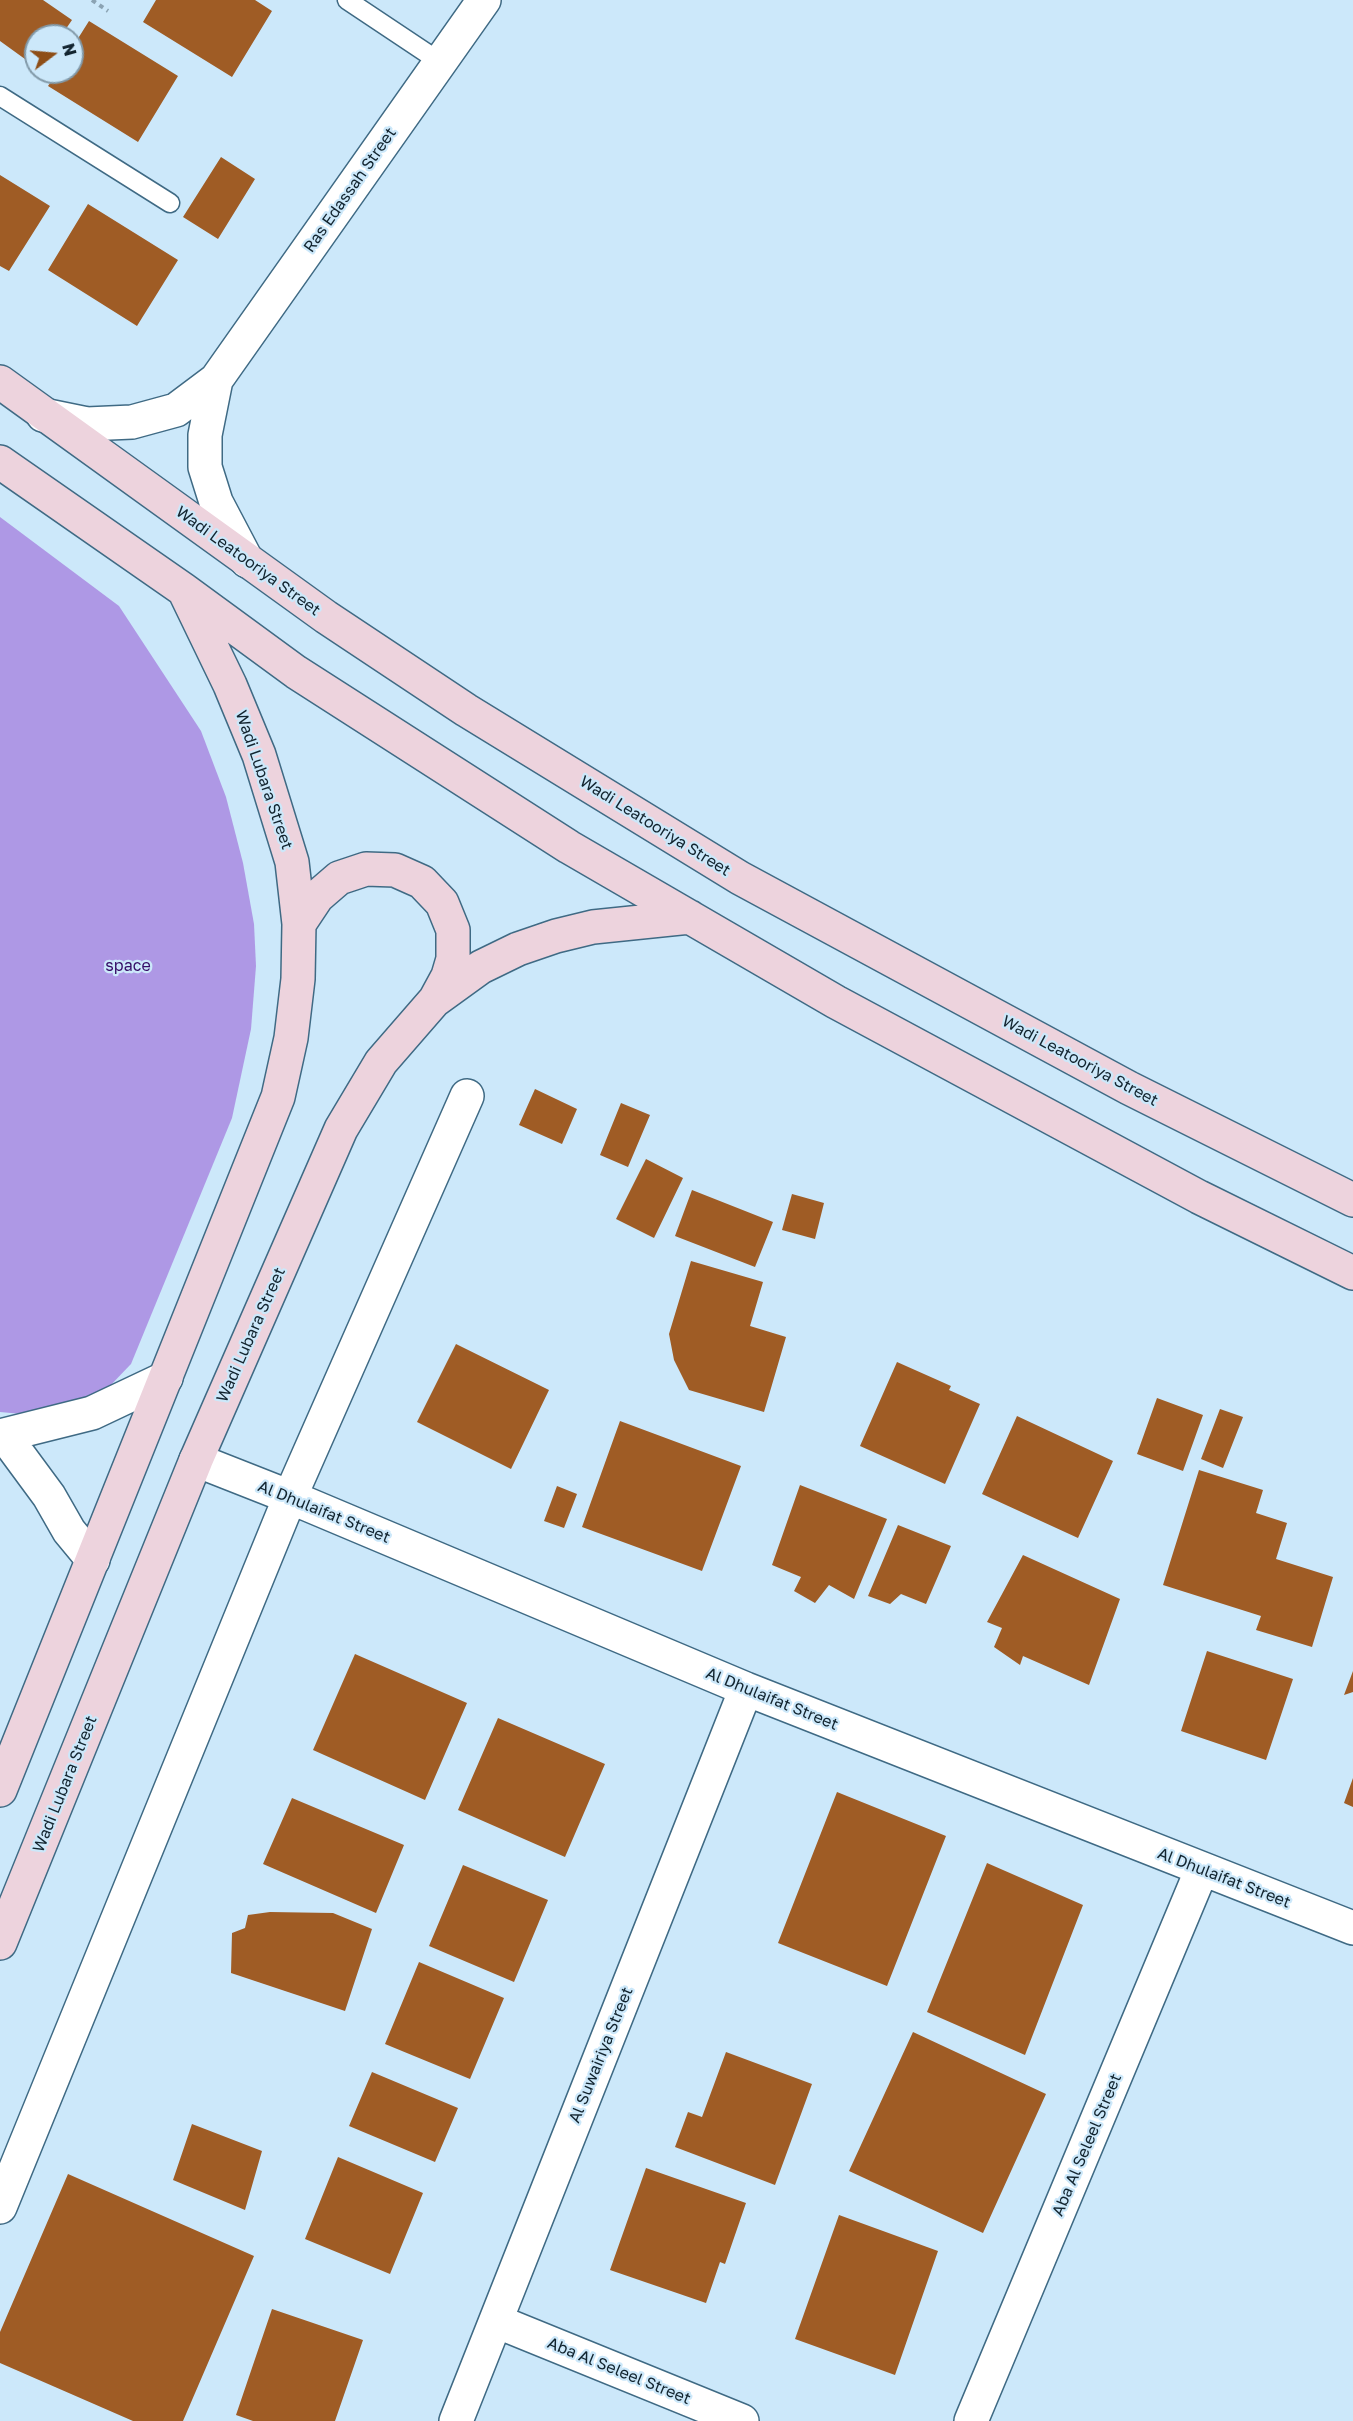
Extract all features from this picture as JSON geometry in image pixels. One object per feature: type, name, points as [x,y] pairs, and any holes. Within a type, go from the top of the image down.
[{"type":"street","name":"Ras Edassah Street","points":[[43,415],[87,424],[132,422],[176,410],[216,380],[484,0]]},
{"type":"street","name":"Ras Edassah Street","points":[[216,380],[205,435],[205,467],[216,502],[247,561]]},
{"type":"street","name":"Wadi Leatooriya Street","points":[[0,382],[326,617],[466,710],[740,878],[1129,1088],[1353,1200]]},
{"type":"street","points":[[0,462],[184,590],[296,672],[569,847],[836,1002],[1199,1197],[1353,1273]]},
{"type":"street","name":"Wadi Lubara Street","points":[[0,1790],[278,1097],[291,1038],[298,979],[299,924],[292,862],[259,755],[230,686],[184,590]]},
{"type":"street","points":[[299,924],[316,897],[339,878],[366,868],[395,870],[422,882],[442,903],[453,930],[453,959],[448,976],[434,1002]]},
{"type":"street","name":"Wadi Lubara Street","points":[[0,1943],[196,1460],[340,1128],[381,1062],[434,1002],[481,967],[518,949],[556,936],[625,923],[690,917]]},
{"type":"street","points":[[0,2207],[290,1497],[467,1096]]},
{"type":"street","points":[[93,1560],[69,1531],[49,1496],[2,1434],[92,1413],[166,1378]]},
{"type":"street","name":"Al Dhulaifat Street","points":[[196,1460],[290,1497],[746,1689],[1353,1928]]},
{"type":"street","name":"Al Suwairiya Street","points":[[456,2421],[746,1689]]},
{"type":"street","name":"Aba Al Seleel Street","points":[[971,2421],[1202,1869]]},
{"type":"street","name":"Aba Al Seleel Street","points":[[496,2321],[742,2421]]},
{"type":"lane","points":[[347,0],[440,62]]},
{"type":"lane","points":[[0,96],[170,202]]},
{"type":"path","points":[[92,0],[108,11]]},
{"type":"green space","name":"space","points":[[0,517],[119,606],[201,731],[226,797],[243,863],[254,924],[256,966],[251,1029],[232,1118],[131,1364],[107,1389],[73,1404],[33,1415],[0,1412]]},
{"type":"building","points":[[0,0],[43,0],[72,20],[69,24],[24,24],[24,58],[0,41]]},
{"type":"building","points":[[156,0],[255,0],[272,11],[232,77],[143,22]]},
{"type":"building","points":[[89,21],[178,76],[138,142],[48,86],[49,84],[84,84],[84,29]]},
{"type":"building","points":[[221,157],[255,179],[218,239],[183,217]]},
{"type":"building","points":[[0,175],[50,206],[9,271],[0,266]]},
{"type":"building","points":[[88,204],[178,260],[137,326],[48,270]]},
{"type":"building","points":[[535,1089],[577,1109],[562,1144],[519,1125]]},
{"type":"building","points":[[621,1103],[650,1115],[628,1167],[600,1155]]},
{"type":"building","points":[[646,1159],[683,1178],[654,1238],[616,1219]]},
{"type":"building","points":[[692,1190],[773,1222],[755,1267],[675,1236]]},
{"type":"building","points":[[792,1194],[824,1203],[815,1239],[782,1230]]},
{"type":"building","points":[[691,1261],[763,1282],[750,1326],[786,1337],[764,1412],[689,1390],[674,1360],[669,1334]]},
{"type":"building","points":[[456,1344],[549,1390],[511,1469],[417,1422]]},
{"type":"building","points":[[897,1362],[951,1386],[949,1390],[980,1404],[945,1484],[860,1446]]},
{"type":"building","points":[[1157,1398],[1203,1415],[1183,1471],[1137,1454]]},
{"type":"building","points":[[1220,1409],[1243,1417],[1223,1468],[1201,1459]]},
{"type":"building","points":[[1017,1416],[1113,1461],[1078,1538],[982,1494]]},
{"type":"building","points":[[620,1421],[741,1466],[702,1571],[582,1527]]},
{"type":"building","points":[[1199,1470],[1263,1490],[1256,1513],[1287,1523],[1276,1559],[1333,1577],[1312,1647],[1256,1630],[1261,1616],[1163,1585]]},
{"type":"building","points":[[800,1485],[887,1519],[854,1599],[829,1585],[815,1603],[794,1591],[801,1577],[772,1565]]},
{"type":"building","points":[[557,1486],[577,1494],[564,1528],[544,1521]]},
{"type":"building","points":[[898,1525],[951,1546],[926,1604],[901,1594],[890,1604],[868,1596]]},
{"type":"building","points":[[1023,1555],[1120,1599],[1089,1685],[1023,1656],[1020,1665],[994,1647],[1002,1628],[987,1622]]},
{"type":"building","points":[[1207,1651],[1293,1679],[1266,1760],[1181,1731]]},
{"type":"building","points":[[355,1654],[467,1703],[425,1800],[313,1750]]},
{"type":"building","points":[[1353,1671],[1353,1692],[1344,1695]]},
{"type":"building","points":[[498,1718],[605,1764],[565,1857],[458,1810]]},
{"type":"building","points":[[1353,1778],[1353,1807],[1344,1803]]},
{"type":"building","points":[[837,1792],[946,1836],[887,1986],[778,1943]]},
{"type":"building","points":[[292,1798],[404,1845],[376,1913],[263,1864]]},
{"type":"building","points":[[987,1863],[1083,1905],[1025,2055],[927,2012]]},
{"type":"building","points":[[463,1865],[548,1900],[514,1982],[429,1946]]},
{"type":"building","points":[[270,1912],[333,1913],[372,1929],[345,2011],[231,1973],[232,1933],[245,1928],[248,1915]]},
{"type":"building","points":[[419,1962],[504,1998],[470,2079],[385,2044]]},
{"type":"building","points":[[913,2032],[1046,2094],[983,2233],[849,2171]]},
{"type":"building","points":[[726,2052],[812,2084],[775,2185],[675,2147],[688,2112],[702,2117]]},
{"type":"building","points":[[372,2072],[458,2108],[435,2162],[349,2126]]},
{"type":"building","points":[[192,2124],[262,2151],[245,2210],[173,2180]]},
{"type":"building","points":[[338,2157],[423,2193],[390,2274],[305,2239]]},
{"type":"building","points":[[646,2168],[746,2203],[725,2264],[720,2262],[706,2303],[610,2270]]},
{"type":"building","points":[[68,2174],[254,2256],[183,2421],[133,2421],[0,2363],[0,2332]]},
{"type":"building","points":[[839,2215],[938,2251],[895,2375],[795,2339]]},
{"type":"building","points":[[272,2309],[363,2340],[335,2421],[253,2421],[236,2415]]}]
